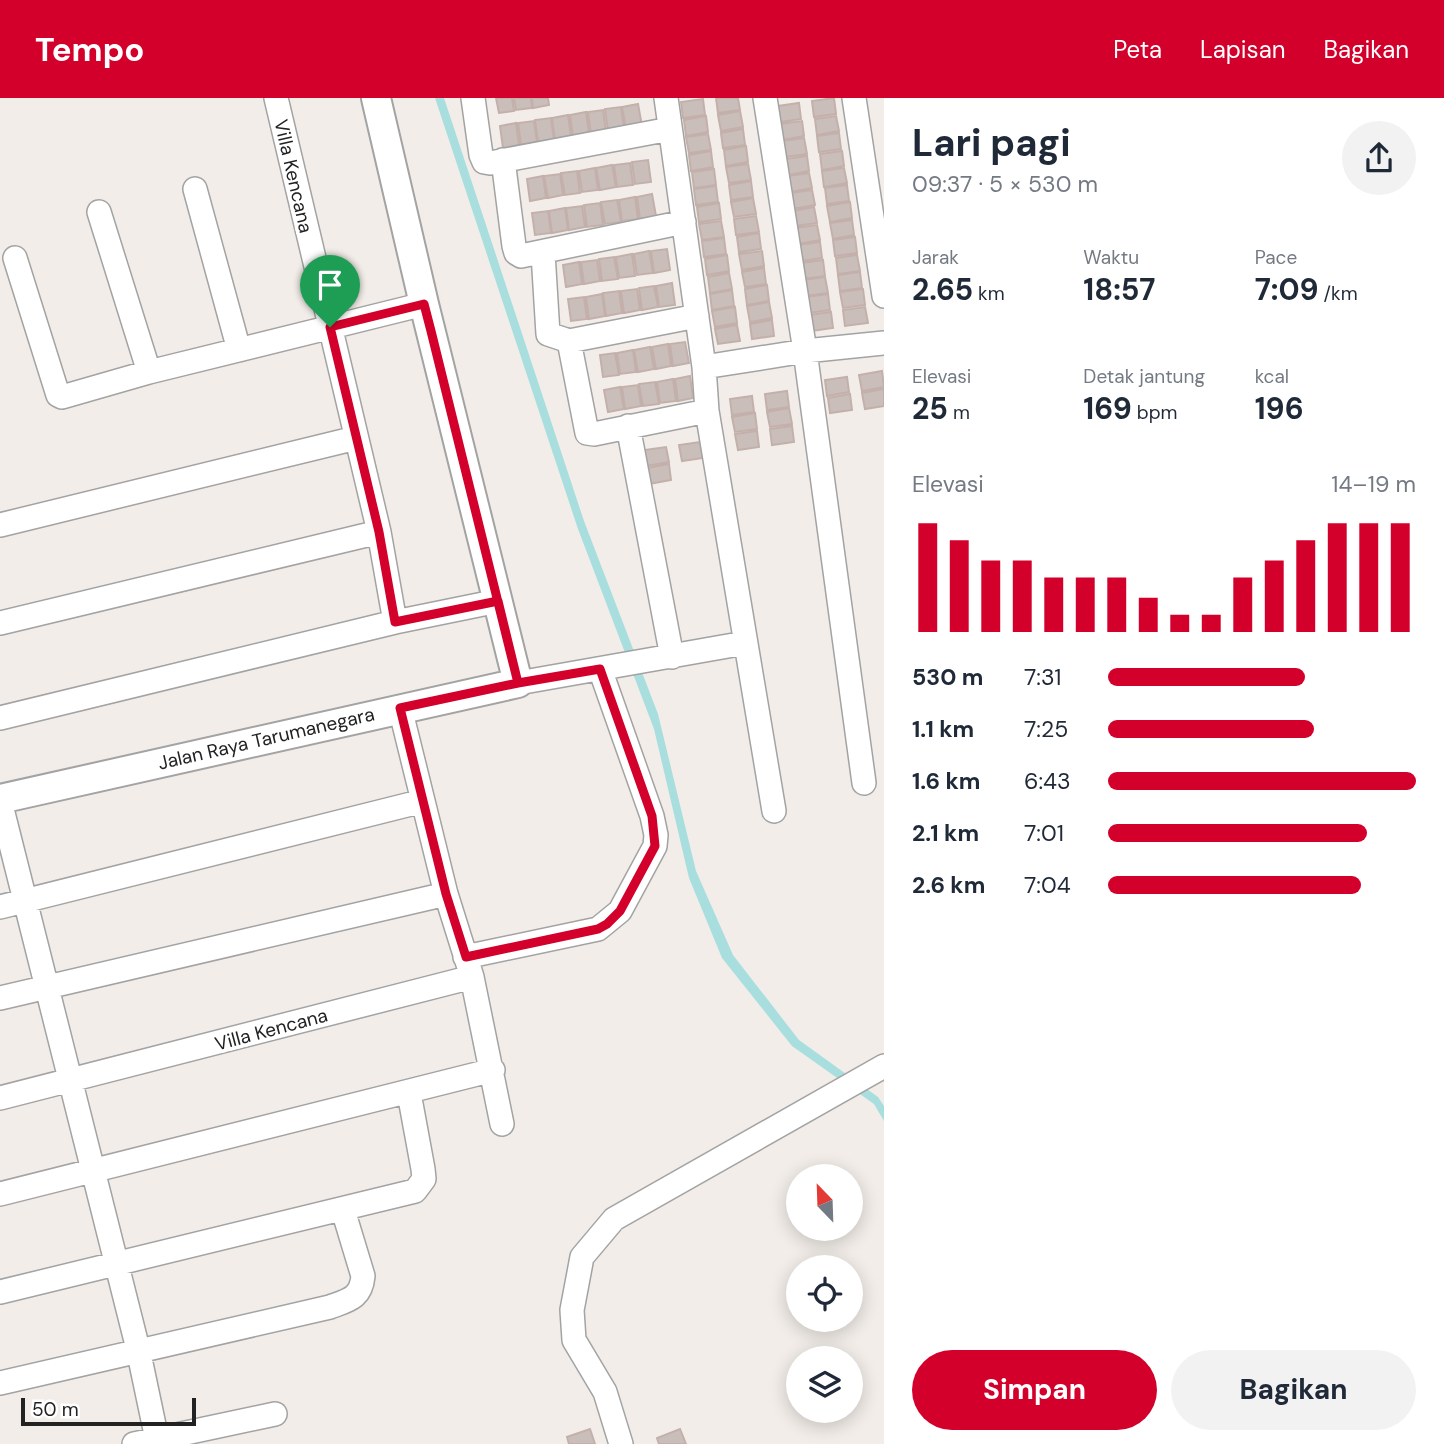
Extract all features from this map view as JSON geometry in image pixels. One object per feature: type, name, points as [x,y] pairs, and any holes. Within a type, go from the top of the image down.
[{"type":"street","name":"Villa Kencana","points":[[276,98],[379,532],[395,622]]},
{"type":"street","points":[[376,98],[518,683],[744,643]]},
{"type":"street","points":[[473,98],[484,162],[670,129]]},
{"type":"street","points":[[666,98],[704,367],[707,411],[774,811]]},
{"type":"street","points":[[765,98],[805,351],[864,783]]},
{"type":"street","points":[[853,98],[884,296]]},
{"type":"street","points":[[503,160],[516,253],[522,256],[684,222]]},
{"type":"street","points":[[195,189],[239,349]]},
{"type":"street","points":[[99,212],[149,372]]},
{"type":"street","points":[[543,253],[546,331],[569,341],[697,316]]},
{"type":"street","points":[[15,258],[60,397],[239,349],[424,304]]},
{"type":"street","points":[[569,341],[587,433],[594,434],[707,411]]},
{"type":"street","points":[[704,367],[805,351],[884,343]]},
{"type":"street","points":[[628,426],[660,659]]},
{"type":"street","points":[[0,525],[356,438]]},
{"type":"street","points":[[0,623],[379,532]]},
{"type":"street","points":[[0,718],[395,622],[498,601]]},
{"type":"street","name":"Villa Kencana","points":[[0,1098],[71,1081],[469,967],[607,924],[620,911],[655,846],[652,816],[609,668]]},
{"type":"street","name":"Jalan Raya Tarumanegara","points":[[0,800],[518,683]]},
{"type":"street","points":[[400,708],[446,894],[469,967],[493,1070],[502,1124]]},
{"type":"street","points":[[0,800],[138,1349],[149,1442],[275,1414]]},
{"type":"street","points":[[0,906],[423,802]]},
{"type":"street","points":[[0,998],[446,894]]},
{"type":"street","points":[[621,1444],[605,1392],[574,1340],[572,1310],[582,1257],[614,1219],[876,1069]]},
{"type":"street","points":[[0,1194],[493,1070]]},
{"type":"street","points":[[0,1292],[415,1191],[421,1185],[424,1170],[409,1093]]},
{"type":"street","points":[[0,1383],[138,1349],[330,1307],[353,1299],[362,1287],[363,1276],[343,1210]]},
{"type":"water","points":[[435,98],[444,98],[584,521],[658,714],[696,871],[733,955],[799,1040],[878,1097],[884,1106],[884,1121],[874,1104],[792,1046],[722,958],[689,878],[654,729],[578,529]]},
{"type":"building","points":[[496,98],[512,98],[514,111],[499,113]]},
{"type":"building","points":[[514,98],[531,98],[532,108],[516,110]]},
{"type":"building","points":[[532,98],[548,98],[549,105],[533,108]]},
{"type":"building","points":[[716,98],[738,98],[740,110],[718,113]]},
{"type":"building","points":[[834,98],[836,114],[814,117],[812,101]]},
{"type":"building","points":[[703,99],[705,115],[683,118],[681,102]]},
{"type":"building","points":[[799,103],[801,119],[780,122],[777,106]]},
{"type":"building","points":[[638,104],[642,126],[626,128],[622,107]]},
{"type":"building","points":[[621,107],[624,129],[608,131],[605,109]]},
{"type":"building","points":[[603,110],[606,132],[591,134],[588,112]]},
{"type":"building","points":[[740,111],[743,127],[721,131],[718,115]]},
{"type":"building","points":[[586,112],[589,134],[573,137],[570,115]]},
{"type":"building","points":[[568,115],[571,137],[555,140],[552,118]]},
{"type":"building","points":[[706,116],[708,132],[686,136],[684,120]]},
{"type":"building","points":[[836,116],[839,131],[817,135],[815,119]]},
{"type":"building","points":[[551,118],[554,140],[538,142],[535,120]]},
{"type":"building","points":[[534,121],[537,142],[521,145],[518,123]]},
{"type":"building","points":[[802,121],[804,136],[782,140],[779,124]]},
{"type":"building","points":[[516,123],[519,145],[503,148],[500,126]]},
{"type":"building","points":[[743,129],[745,145],[723,148],[721,133]]},
{"type":"building","points":[[839,133],[841,149],[819,152],[817,136]]},
{"type":"building","points":[[708,134],[711,150],[689,153],[686,137]]},
{"type":"building","points":[[804,138],[807,154],[785,157],[782,141]]},
{"type":"building","points":[[746,146],[748,162],[726,166],[724,150]]},
{"type":"building","points":[[711,151],[713,167],[691,171],[689,155]]},
{"type":"building","points":[[842,151],[844,166],[822,170],[820,154]]},
{"type":"building","points":[[807,156],[809,171],[788,175],[785,159]]},
{"type":"building","points":[[648,160],[651,182],[635,184],[632,162]]},
{"type":"building","points":[[630,163],[633,185],[617,187],[614,165]]},
{"type":"building","points":[[748,164],[751,180],[729,183],[726,167]]},
{"type":"building","points":[[612,165],[616,187],[600,190],[596,168]]},
{"type":"building","points":[[595,168],[598,190],[582,192],[579,171]]},
{"type":"building","points":[[844,168],[847,183],[824,187],[822,171]]},
{"type":"building","points":[[714,169],[716,185],[694,188],[692,172]]},
{"type":"building","points":[[577,171],[580,193],[565,195],[561,173]]},
{"type":"building","points":[[809,173],[812,188],[790,192],[788,176]]},
{"type":"building","points":[[560,174],[563,195],[548,198],[544,176]]},
{"type":"building","points":[[543,176],[546,198],[530,201],[527,179]]},
{"type":"building","points":[[751,181],[753,197],[731,200],[729,185]]},
{"type":"building","points":[[847,185],[849,201],[827,204],[825,188]]},
{"type":"building","points":[[716,186],[718,202],[696,205],[694,189]]},
{"type":"building","points":[[812,190],[815,205],[792,209],[790,193]]},
{"type":"building","points":[[652,194],[656,216],[640,219],[637,197]]},
{"type":"building","points":[[635,197],[638,219],[622,221],[619,200]]},
{"type":"building","points":[[753,198],[756,214],[734,217],[731,202]]},
{"type":"building","points":[[617,200],[621,222],[605,224],[601,202]]},
{"type":"building","points":[[850,202],[852,218],[830,222],[827,206]]},
{"type":"building","points":[[600,203],[603,225],[587,227],[584,205]]},
{"type":"building","points":[[719,203],[721,219],[699,222],[697,207]]},
{"type":"building","points":[[582,206],[585,227],[569,230],[566,208]]},
{"type":"building","points":[[814,207],[817,223],[795,226],[793,211]]},
{"type":"building","points":[[565,208],[568,230],[552,233],[549,211]]},
{"type":"building","points":[[548,211],[551,233],[535,235],[532,213]]},
{"type":"building","points":[[756,216],[759,232],[736,235],[734,219]]},
{"type":"building","points":[[852,220],[854,235],[833,239],[830,223]]},
{"type":"building","points":[[721,221],[724,237],[702,240],[699,224]]},
{"type":"building","points":[[817,225],[820,240],[798,244],[795,228]]},
{"type":"building","points":[[759,233],[761,249],[739,252],[737,237]]},
{"type":"building","points":[[855,237],[857,253],[835,256],[833,240]]},
{"type":"building","points":[[724,238],[726,254],[704,257],[702,241]]},
{"type":"building","points":[[820,242],[822,258],[801,261],[798,245]]},
{"type":"building","points":[[667,249],[670,270],[654,273],[651,251]]},
{"type":"building","points":[[649,251],[653,273],[637,275],[634,254]]},
{"type":"building","points":[[762,251],[764,266],[742,270],[739,254]]},
{"type":"building","points":[[632,254],[635,276],[619,278],[616,257]]},
{"type":"building","points":[[727,255],[729,271],[707,275],[705,259]]},
{"type":"building","points":[[857,255],[860,271],[838,274],[836,258]]},
{"type":"building","points":[[614,257],[618,279],[602,281],[599,259]]},
{"type":"building","points":[[597,260],[600,281],[584,284],[581,262]]},
{"type":"building","points":[[823,260],[825,276],[803,279],[801,263]]},
{"type":"building","points":[[579,262],[582,284],[566,287],[563,265]]},
{"type":"building","points":[[764,268],[766,284],[745,287],[742,272]]},
{"type":"building","points":[[860,272],[862,288],[840,291],[838,275]]},
{"type":"building","points":[[729,273],[732,289],[710,293],[708,277]]},
{"type":"building","points":[[825,277],[828,293],[806,296],[803,280]]},
{"type":"building","points":[[672,283],[675,305],[659,307],[656,286]]},
{"type":"building","points":[[767,285],[769,301],[747,305],[745,289]]},
{"type":"building","points":[[654,286],[658,307],[642,310],[639,288]]},
{"type":"building","points":[[637,289],[640,310],[624,313],[621,291]]},
{"type":"building","points":[[863,289],[865,305],[843,308],[840,292]]},
{"type":"building","points":[[732,290],[734,306],[712,310],[710,294]]},
{"type":"building","points":[[619,291],[622,313],[606,316],[603,293]]},
{"type":"building","points":[[602,294],[605,316],[589,319],[586,297]]},
{"type":"building","points":[[828,294],[830,310],[808,313],[806,297]]},
{"type":"building","points":[[584,297],[587,319],[571,321],[568,299]]},
{"type":"building","points":[[769,302],[772,318],[750,322],[747,306]]},
{"type":"building","points":[[735,307],[737,323],[715,327],[712,311]]},
{"type":"building","points":[[865,307],[868,323],[845,326],[843,310]]},
{"type":"building","points":[[831,312],[833,328],[811,331],[809,315]]},
{"type":"building","points":[[772,320],[774,336],[752,339],[750,324]]},
{"type":"building","points":[[737,325],[740,341],[718,344],[715,329]]},
{"type":"building","points":[[685,342],[689,363],[673,366],[670,344]]},
{"type":"building","points":[[668,344],[671,366],[656,369],[652,347]]},
{"type":"building","points":[[650,347],[654,369],[638,372],[634,350]]},
{"type":"building","points":[[633,350],[636,372],[620,374],[617,353]]},
{"type":"building","points":[[615,353],[619,375],[603,377],[600,355]]},
{"type":"building","points":[[882,371],[884,387],[862,391],[859,375]]},
{"type":"building","points":[[690,376],[693,398],[678,401],[675,379]]},
{"type":"building","points":[[847,377],[849,392],[827,396],[825,380]]},
{"type":"building","points":[[673,379],[676,401],[660,403],[657,382]]},
{"type":"building","points":[[655,382],[659,404],[643,406],[639,384]]},
{"type":"building","points":[[638,385],[641,406],[625,409],[622,387]]},
{"type":"building","points":[[620,387],[624,409],[608,412],[604,390]]},
{"type":"building","points":[[884,389],[884,406],[865,409],[862,393]]},
{"type":"building","points":[[787,391],[789,407],[767,410],[765,394]]},
{"type":"building","points":[[850,394],[852,410],[830,413],[828,398]]},
{"type":"building","points":[[752,396],[754,412],[732,415],[730,399]]},
{"type":"building","points":[[789,408],[792,424],[770,427],[767,412]]},
{"type":"building","points":[[755,413],[757,429],[735,432],[732,417]]},
{"type":"building","points":[[792,426],[794,442],[772,445],[770,429]]},
{"type":"building","points":[[757,431],[759,447],[738,450],[735,434]]},
{"type":"building","points":[[701,442],[703,458],[682,461],[679,445]]},
{"type":"building","points":[[666,447],[669,462],[646,466],[644,450]]},
{"type":"building","points":[[669,464],[671,480],[649,484],[647,468]]},
{"type":"building","points":[[590,1429],[595,1444],[569,1444],[567,1437]]},
{"type":"building","points":[[680,1429],[686,1444],[659,1444],[657,1438]]},
{"type":"route","points":[[330,327],[379,532],[395,622],[498,601],[518,683],[600,669],[652,816],[656,835],[655,846],[620,911],[598,929],[466,957],[446,894],[400,708],[518,683],[431,331],[424,304],[330,327]]}]
